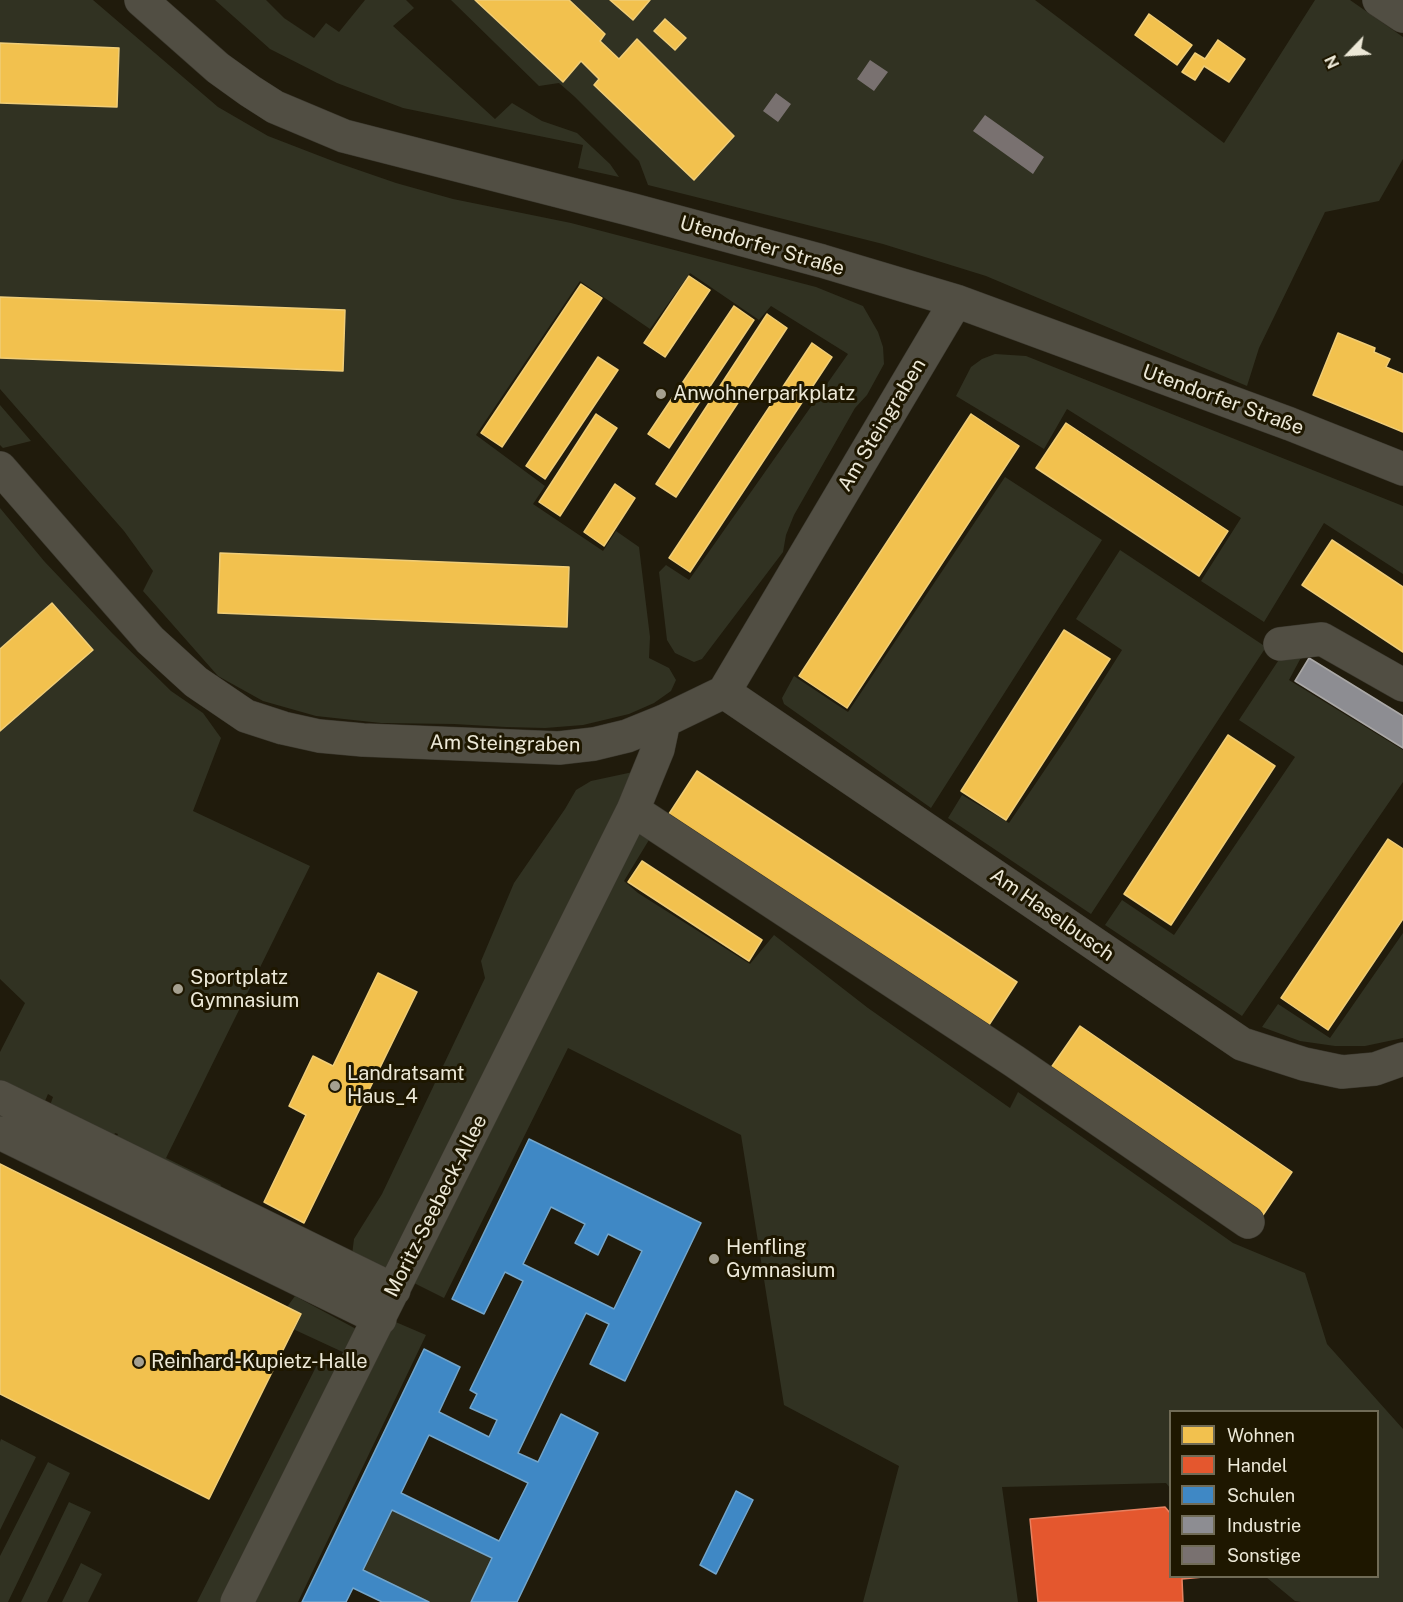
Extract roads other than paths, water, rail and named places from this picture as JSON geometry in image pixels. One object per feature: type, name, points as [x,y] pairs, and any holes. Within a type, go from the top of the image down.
[{"type":"street","name":"Utendorfer Straße","points":[[141,0],[218,68],[250,91],[275,107],[344,136],[633,210],[822,261],[956,301],[1290,424],[1403,469]]},
{"type":"street","points":[[1379,0],[1403,16]]},
{"type":"street","name":"Am Steingraben","points":[[0,468],[150,640],[196,682],[246,716],[283,728],[320,736],[375,741],[559,748],[594,744],[627,736],[724,692],[956,301]]},
{"type":"street","points":[[1280,644],[1322,639],[1403,685]]},
{"type":"street","name":"Am Haselbusch","points":[[724,692],[1242,1044],[1304,1064],[1342,1072],[1375,1069],[1403,1059]]},
{"type":"street","name":"Moritz-Seebeck-Allee","points":[[237,1602],[633,810],[658,749],[664,721]]},
{"type":"street","points":[[633,810],[1014,1061],[1248,1222]]},
{"type":"street","points":[[0,1097],[394,1290]]},
{"type":"street","points":[[0,1133],[380,1319]]},
{"type":"place","name":"Anwohnerparkplatz","points":[[661,394]]},
{"type":"place","name":"Sportplatz Gymnasium","points":[[178,989]]},
{"type":"place","name":"Landratsamt Haus_4","points":[[335,1086]]},
{"type":"place","name":"Henfling Gymnasium","points":[[714,1259]]},
{"type":"place","name":"Reinhard-Kupietz-Halle","points":[[139,1362]]}]
